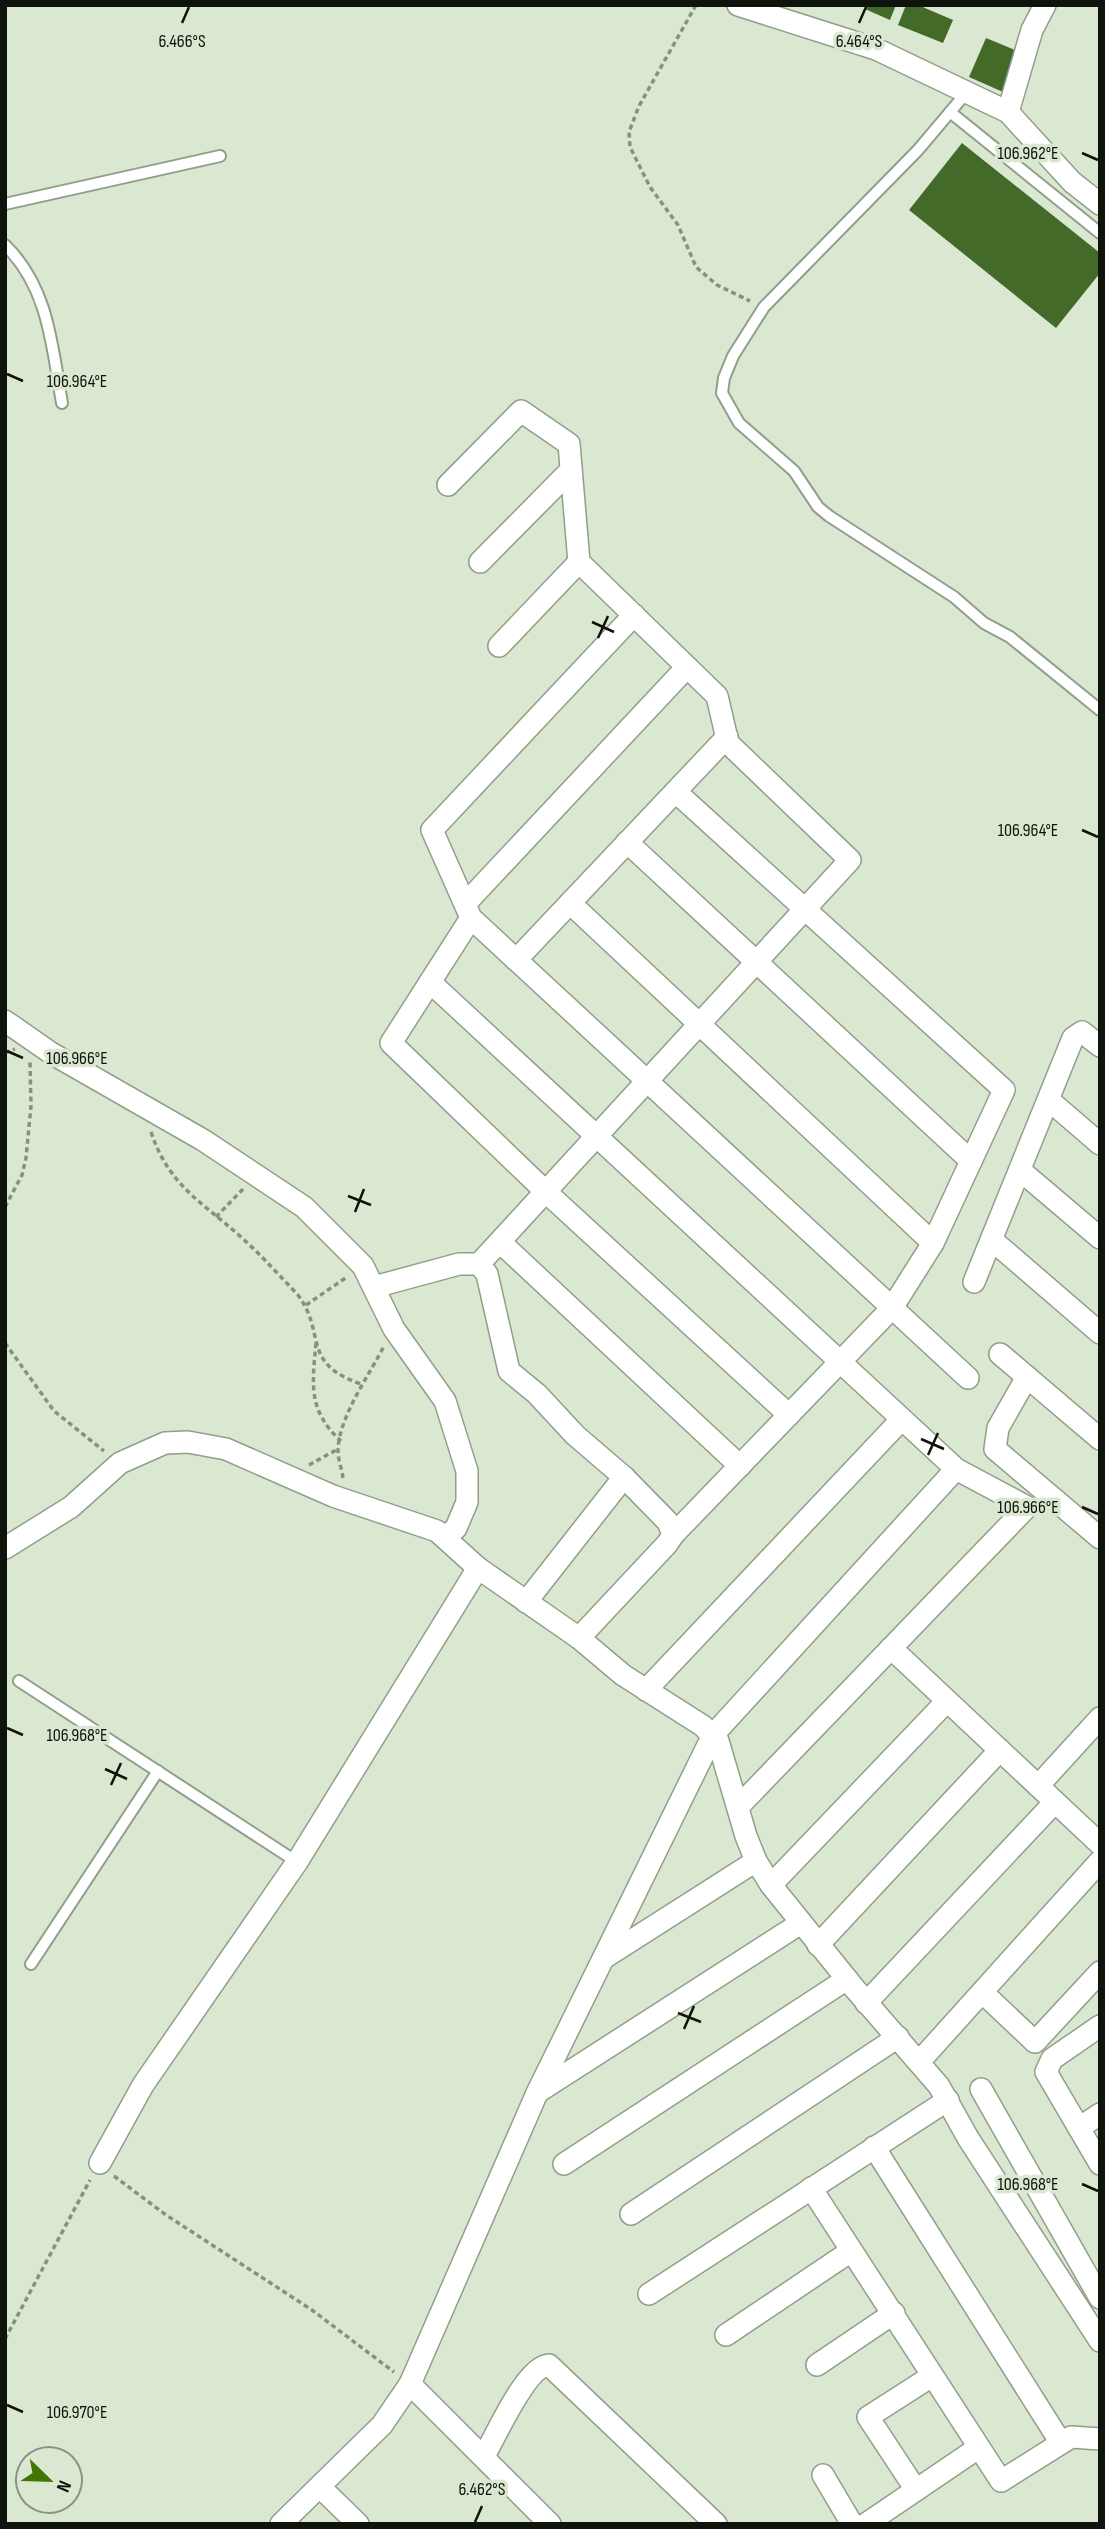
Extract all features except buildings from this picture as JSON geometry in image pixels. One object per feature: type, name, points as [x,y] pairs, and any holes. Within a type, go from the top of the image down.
[{"type":"street","points":[[738,5],[876,49],[1008,112],[1072,183],[1100,204]]},
{"type":"street","points":[[1008,112],[1032,30],[1045,5]]},
{"type":"street","points":[[374,1287],[459,1264],[479,1264],[850,860],[729,743],[717,696],[579,562],[569,444],[521,411],[448,485]]},
{"type":"street","points":[[480,562],[571,470]]},
{"type":"street","points":[[499,646],[579,562]]},
{"type":"street","points":[[634,615],[432,830],[468,911],[646,1082],[968,1378]]},
{"type":"street","points":[[687,667],[468,911],[430,982],[391,1043],[546,1192],[789,1415]]},
{"type":"street","points":[[516,960],[727,737]]},
{"type":"street","points":[[579,1638],[673,1535],[892,1308],[933,1243],[1004,1090],[803,911],[676,792]]},
{"type":"street","points":[[627,842],[971,1161]]},
{"type":"street","points":[[570,903],[701,1022],[933,1243]]},
{"type":"street","points":[[430,982],[598,1135],[839,1364],[956,1469],[1027,1507],[738,1807]]},
{"type":"street","points":[[5,1021],[33,1041],[141,1103],[304,1208],[363,1266],[394,1329],[445,1401],[467,1471],[467,1502],[456,1528],[445,1538]]},
{"type":"street","points":[[974,1282],[1076,1034],[1086,1034],[1100,1046]]},
{"type":"street","points":[[1050,1101],[1100,1143]]},
{"type":"street","points":[[1021,1171],[1100,1238]]},
{"type":"street","points":[[992,1240],[1100,1333]]},
{"type":"street","points":[[500,1242],[740,1466]]},
{"type":"street","points":[[479,1264],[487,1274],[509,1371],[624,1477],[668,1522],[673,1535]]},
{"type":"street","points":[[1000,1354],[1100,1439]]},
{"type":"street","points":[[1027,1377],[998,1428],[995,1449],[1100,1538]]},
{"type":"street","points":[[646,1690],[901,1420]]},
{"type":"street","points":[[5,1548],[71,1507],[104,1474],[120,1463],[166,1443],[188,1441],[226,1449],[288,1477],[437,1531],[478,1569],[713,1735],[723,1754],[756,1861],[771,1885],[948,2100],[968,2138],[1100,2341]]},
{"type":"street","points":[[281,2524],[382,2425],[410,2384],[537,2094],[713,1735],[956,1469]]},
{"type":"street","points":[[526,1602],[624,1477]]},
{"type":"street","points":[[100,2163],[144,2085],[297,1862],[478,1569]]},
{"type":"street","points":[[891,1648],[1100,1844]]},
{"type":"street","points":[[771,1885],[947,1701]]},
{"type":"street","points":[[1038,1786],[1096,1730]]},
{"type":"street","points":[[818,1945],[1000,1751]]},
{"type":"street","points":[[866,2003],[1055,1802]]},
{"type":"street","points":[[603,1958],[756,1861]]},
{"type":"street","points":[[919,2062],[1100,1861]]},
{"type":"street","points":[[537,2094],[801,1923]]},
{"type":"street","points":[[982,1992],[1035,2042],[1100,1972]]},
{"type":"street","points":[[564,2164],[846,1979]]},
{"type":"street","points":[[1100,2026],[1052,2059],[1047,2067],[1049,2078],[1100,2164]]},
{"type":"street","points":[[631,2214],[898,2037]]},
{"type":"street","points":[[981,2090],[1100,2298]]},
{"type":"street","points":[[649,2294],[948,2100]]},
{"type":"street","points":[[1079,2128],[1100,2114]]},
{"type":"street","points":[[874,2147],[1061,2443]]},
{"type":"street","points":[[811,2188],[1001,2481],[1071,2437],[1100,2439]]},
{"type":"street","points":[[726,2335],[851,2251]]},
{"type":"street","points":[[817,2365],[894,2313]]},
{"type":"street","points":[[484,2456],[525,2383],[535,2370],[549,2365],[716,2524]]},
{"type":"street","points":[[916,2490],[868,2417],[932,2376]]},
{"type":"street","points":[[410,2384],[550,2524]]},
{"type":"street","points":[[866,2524],[978,2448]]},
{"type":"street","points":[[823,2475],[852,2524]]},
{"type":"street","points":[[320,2487],[358,2524]]},
{"type":"lane","points":[[967,92],[918,150],[764,307],[733,356],[724,378],[722,393],[738,423],[794,471],[818,507],[954,597],[984,623],[1010,637],[1100,710]]},
{"type":"lane","points":[[950,112],[1100,233]]},
{"type":"lane","points":[[5,204],[220,156]]},
{"type":"lane","points":[[5,245],[32,278],[39,294],[49,329],[62,403]]},
{"type":"lane","points":[[19,1681],[297,1862]]},
{"type":"lane","points":[[31,1964],[158,1772]]},
{"type":"path","points":[[696,5],[639,106],[629,132],[630,147],[650,187],[678,225],[696,267],[725,289],[764,307]]},
{"type":"path","points":[[5,1207],[22,1175],[30,1137],[29,1070],[33,1041]]},
{"type":"path","points":[[141,1103],[158,1153],[173,1178],[188,1195],[240,1236],[306,1305],[323,1360],[336,1375],[361,1384]]},
{"type":"path","points":[[216,1217],[256,1177]]},
{"type":"path","points":[[306,1305],[363,1266]]},
{"type":"path","points":[[347,1499],[338,1449],[361,1384],[394,1329]]},
{"type":"path","points":[[316,1341],[313,1392],[323,1425],[341,1441]]},
{"type":"path","points":[[5,1343],[54,1411],[120,1463]]},
{"type":"path","points":[[288,1477],[338,1449]]},
{"type":"path","points":[[5,2339],[100,2163],[127,2188],[312,2310],[410,2384]]}]
